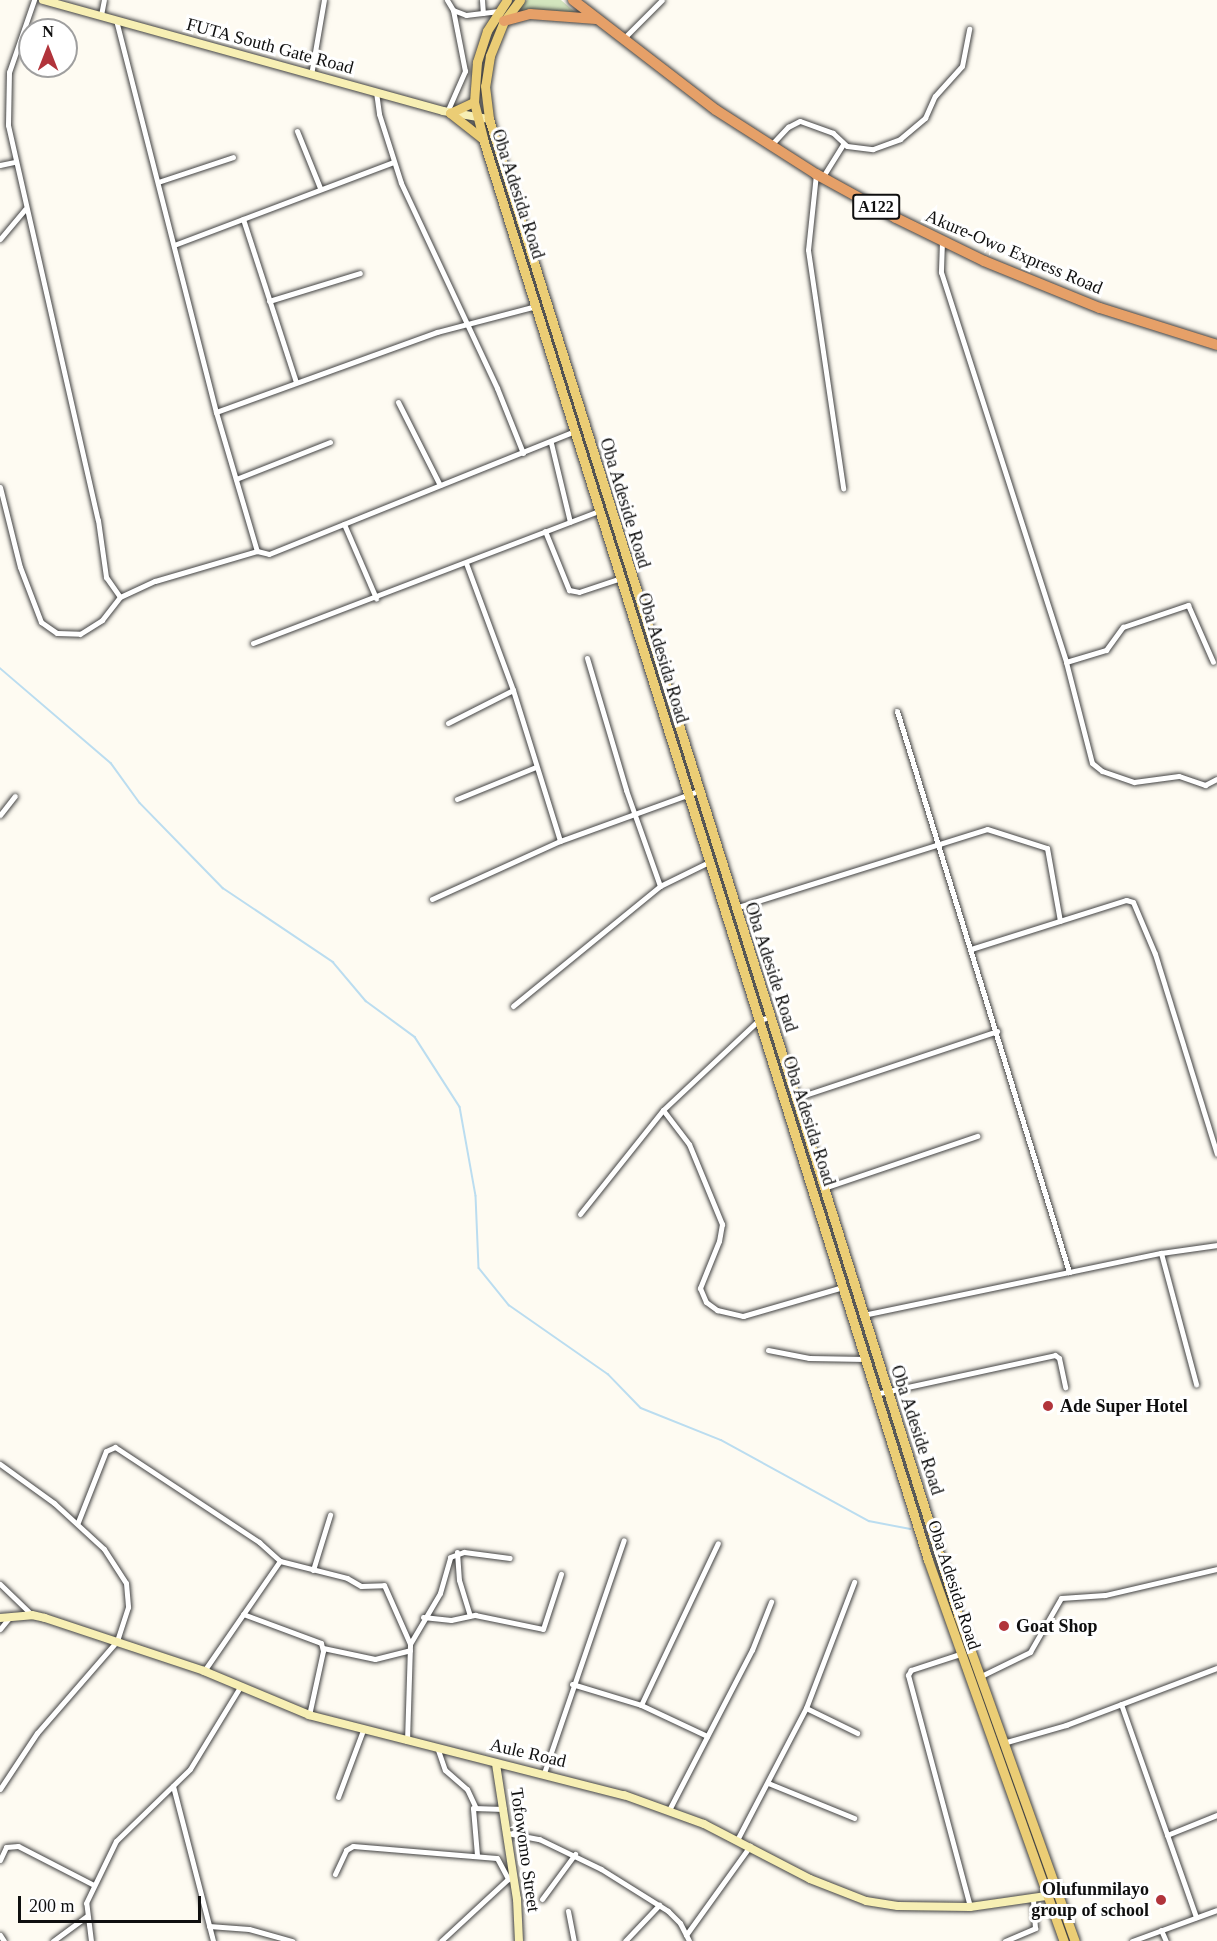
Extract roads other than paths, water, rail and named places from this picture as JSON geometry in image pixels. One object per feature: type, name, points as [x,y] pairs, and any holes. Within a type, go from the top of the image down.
[{"type":"highway","name":"Akure-Owo Express Road","points":[[573,0],[622,40],[819,176],[942,241],[1100,308],[1217,345]]},
{"type":"highway","points":[[501,16],[530,14],[596,19]]},
{"type":"main road","name":"Oba Adesida Road","points":[[507,0],[501,16],[481,45],[474,102],[483,139],[621,578],[642,629],[693,792],[709,862],[875,1394],[960,1654],[1064,1941]]},
{"type":"main road","name":"Oba Adeside Road","points":[[520,0],[501,16],[486,70],[489,119],[642,629]]},
{"type":"main road","points":[[448,113],[474,102]]},
{"type":"main road","points":[[448,113],[483,139]]},
{"type":"main road","name":"Oba Adeside Road","points":[[693,792],[734,904],[958,1615],[1002,1744],[1075,1941]]},
{"type":"main road","points":[[948,1619],[958,1615]]},
{"type":"street","points":[[34,0],[15,48],[6,88],[14,162],[98,520],[106,577],[120,597]]},
{"type":"street","name":"FUTA South Gate Road","points":[[43,0],[448,113],[489,119]]},
{"type":"street","points":[[101,15],[104,0]]},
{"type":"street","points":[[311,75],[324,0]]},
{"type":"street","points":[[447,0],[453,10],[465,62],[448,113]]},
{"type":"street","points":[[482,0],[483,13]]},
{"type":"street","points":[[622,40],[662,0]]},
{"type":"street","points":[[453,10],[466,15],[483,13],[501,16]]},
{"type":"street","points":[[116,20],[216,412],[257,551]]},
{"type":"street","points":[[771,145],[788,127],[800,121],[833,133],[843,145],[873,149],[913,129],[962,66],[969,29]]},
{"type":"street","points":[[376,92],[379,114],[394,162],[464,324],[497,388],[523,453]]},
{"type":"street","points":[[297,131],[320,188]]},
{"type":"street","points":[[843,145],[819,176],[808,250],[843,488]]},
{"type":"street","points":[[158,182],[233,157]]},
{"type":"street","points":[[0,165],[14,162]]},
{"type":"street","points":[[174,245],[394,162]]},
{"type":"street","points":[[0,239],[25,209]]},
{"type":"street","points":[[243,219],[296,382]]},
{"type":"street","points":[[942,241],[941,272],[1066,662],[1095,767],[1118,778],[1142,783],[1179,776],[1203,785],[1217,779]]},
{"type":"street","points":[[269,301],[360,273]]},
{"type":"street","points":[[216,412],[464,324],[536,306]]},
{"type":"street","points":[[398,402],[440,485]]},
{"type":"street","points":[[0,487],[29,596],[49,629],[80,634],[102,620],[120,597],[178,573],[257,551],[269,554],[551,443],[575,431]]},
{"type":"street","points":[[236,479],[330,442]]},
{"type":"street","points":[[551,443],[570,522]]},
{"type":"street","points":[[254,643],[600,510]]},
{"type":"street","points":[[344,524],[376,598]]},
{"type":"street","points":[[545,531],[569,590],[579,592],[621,578]]},
{"type":"street","points":[[466,563],[513,690],[560,841]]},
{"type":"street","points":[[1066,662],[1106,650],[1123,627],[1188,605],[1213,662]]},
{"type":"street","points":[[587,658],[634,813],[660,886]]},
{"type":"street","points":[[448,723],[513,690]]},
{"type":"street","points":[[897,711],[998,1031],[1069,1272]]},
{"type":"street","points":[[457,798],[536,767]]},
{"type":"street","points":[[432,900],[560,841],[693,792]]},
{"type":"street","points":[[0,815],[15,796]]},
{"type":"street","points":[[734,904],[987,829],[1044,846],[1054,879],[1060,921]]},
{"type":"street","points":[[513,1006],[660,886],[709,862]]},
{"type":"street","points":[[971,949],[1126,900],[1133,902],[1155,954],[1217,1154]]},
{"type":"street","points":[[580,1214],[663,1110],[759,1020],[770,1017]]},
{"type":"street","points":[[796,1098],[998,1031]]},
{"type":"street","points":[[663,1110],[689,1144],[722,1224],[719,1241],[700,1288],[706,1302],[729,1315],[743,1316],[843,1287]]},
{"type":"street","points":[[824,1188],[977,1136]]},
{"type":"street","points":[[863,1315],[1161,1253],[1217,1245]]},
{"type":"street","points":[[1161,1253],[1196,1384]]},
{"type":"street","points":[[768,1350],[809,1358],[865,1359]]},
{"type":"street","points":[[875,1394],[1055,1355],[1059,1358],[1065,1387]]},
{"type":"street","points":[[78,1522],[106,1451],[115,1447],[259,1542],[280,1561],[347,1578],[357,1586],[384,1585],[410,1647]]},
{"type":"street","points":[[0,1464],[78,1522],[104,1549],[126,1583],[128,1607],[117,1641],[37,1733],[0,1789]]},
{"type":"street","points":[[313,1570],[330,1515]]},
{"type":"street","points":[[544,1773],[572,1684],[624,1540]]},
{"type":"street","points":[[641,1705],[718,1543]]},
{"type":"street","points":[[457,1552],[459,1580],[470,1615]]},
{"type":"street","points":[[407,1741],[410,1647],[423,1617],[441,1593],[450,1557],[457,1552],[510,1558]]},
{"type":"street","points":[[204,1671],[280,1561]]},
{"type":"street","points":[[979,1677],[1030,1652],[1061,1598],[1105,1595],[1217,1569]]},
{"type":"street","points":[[423,1617],[451,1620],[470,1615],[545,1628],[561,1574]]},
{"type":"street","points":[[737,1840],[806,1708],[854,1582]]},
{"type":"street","points":[[0,1584],[32,1615]]},
{"type":"street","points":[[669,1810],[752,1650],[771,1602]]},
{"type":"street","points":[[243,1614],[313,1638],[323,1648],[375,1659],[410,1647]]},
{"type":"street","name":"Aule Road","points":[[4,1618],[32,1615],[204,1671],[309,1714],[438,1750],[544,1773],[669,1810],[750,1846],[826,1886],[866,1901],[898,1906],[970,1907],[1046,1896]]},
{"type":"street","points":[[0,1629],[4,1618]]},
{"type":"street","points":[[309,1714],[323,1648]]},
{"type":"street","points":[[960,1654],[911,1670],[908,1675],[970,1907]]},
{"type":"street","points":[[1002,1744],[1121,1704],[1217,1668]]},
{"type":"street","points":[[572,1684],[641,1705],[707,1736]]},
{"type":"street","points":[[91,1941],[86,1903],[127,1828],[173,1786],[199,1757],[240,1687]]},
{"type":"street","points":[[1121,1704],[1196,1917]]},
{"type":"street","points":[[806,1708],[857,1733]]},
{"type":"street","points":[[338,1797],[363,1730]]},
{"type":"street","points":[[438,1750],[445,1770],[467,1789],[475,1806],[477,1855]]},
{"type":"street","name":"Tofowomo Street","points":[[496,1764],[504,1809],[519,1941]]},
{"type":"street","points":[[768,1783],[854,1818]]},
{"type":"street","points":[[173,1786],[213,1941]]},
{"type":"street","points":[[475,1806],[504,1809]]},
{"type":"street","points":[[1167,1835],[1217,1815]]},
{"type":"street","points":[[507,1833],[539,1839],[575,1854],[659,1905],[680,1923],[688,1938],[750,1846]]},
{"type":"street","points":[[0,1860],[6,1847],[18,1846],[94,1885]]},
{"type":"street","points":[[335,1874],[350,1847],[477,1855],[499,1859],[511,1877],[441,1941]]},
{"type":"street","points":[[542,1899],[575,1854]]},
{"type":"street","points":[[1005,1941],[1035,1928],[1033,1899]]},
{"type":"street","points":[[625,1941],[659,1905]]},
{"type":"street","points":[[1132,1941],[1217,1910]]},
{"type":"street","points":[[568,1911],[574,1941]]},
{"type":"street","points":[[53,1941],[87,1916]]},
{"type":"street","points":[[209,1926],[249,1929],[292,1941]]},
{"type":"street","points":[[1161,1930],[1166,1941]]},
{"type":"street","points":[[1021,1934],[1023,1941]]},
{"type":"street","points":[[0,1935],[4,1941]]},
{"type":"waterway","points":[[0,668],[111,763],[140,803],[223,888],[333,962],[366,1001],[415,1037],[460,1107],[476,1196],[479,1268],[509,1305],[608,1374],[641,1408],[721,1440],[869,1521],[910,1529]]},
{"type":"place","name":"Ade Super Hotel","points":[[1048,1406]]},
{"type":"place","name":"Goat Shop","points":[[1004,1626]]},
{"type":"place","name":"Olufunmilayo group of school","points":[[1161,1900]]}]
